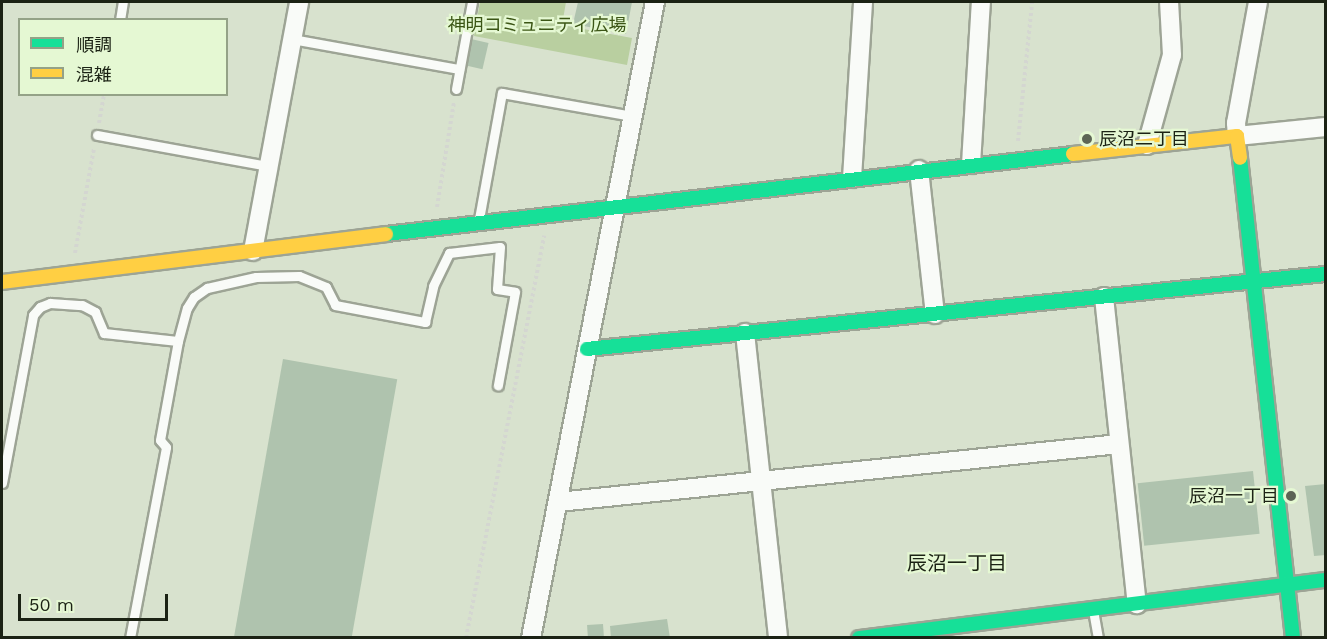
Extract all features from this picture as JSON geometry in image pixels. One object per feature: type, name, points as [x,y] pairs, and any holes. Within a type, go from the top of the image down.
[{"type":"street","points":[[253,251],[299,2]]},
{"type":"street","points":[[531,638],[655,2]]},
{"type":"street","points":[[852,178],[863,2]]},
{"type":"street","points":[[970,164],[981,2]]},
{"type":"street","points":[[1148,145],[1172,55],[1168,2]]},
{"type":"street","points":[[1258,2],[1236,123],[1293,638]]},
{"type":"street","points":[[2,282],[615,205],[970,164],[1326,127]]},
{"type":"street","points":[[919,170],[935,314]]},
{"type":"street","points":[[587,349],[1326,274]]},
{"type":"street","points":[[1104,297],[1137,604]]},
{"type":"street","points":[[745,333],[778,638]]},
{"type":"street","points":[[558,501],[1119,444]]},
{"type":"street","points":[[859,638],[917,634],[1326,580]]},
{"type":"lane","points":[[120,18],[123,2]]},
{"type":"lane","points":[[456,89],[472,2]]},
{"type":"lane","points":[[292,39],[459,69]]},
{"type":"lane","points":[[478,222],[502,93],[632,116]]},
{"type":"lane","points":[[97,135],[268,166]]},
{"type":"lane","points":[[130,638],[166,447],[160,440],[178,341],[194,297],[222,282],[256,277],[299,276],[326,287],[335,305],[425,322],[433,286],[449,253],[500,247],[497,289],[514,292],[498,385]]},
{"type":"lane","points":[[2,483],[33,315],[40,307],[57,302],[82,305],[95,312],[104,333],[178,341]]},
{"type":"lane","points":[[1094,610],[1098,638]]},
{"type":"path","points":[[1016,159],[1032,2]]},
{"type":"path","points":[[433,228],[456,89]]},
{"type":"path","points":[[71,273],[104,96]]},
{"type":"path","points":[[466,638],[549,213]]},
{"type":"green space","name":"神明コミュニティ広場","points":[[480,2],[566,2],[562,25],[632,38],[627,65],[474,36]]},
{"type":"building","points":[[578,2],[632,2],[626,34],[573,24]]},
{"type":"building","points":[[471,39],[489,43],[482,69],[465,65]]},
{"type":"building","points":[[283,359],[397,379],[352,638],[234,638]]},
{"type":"building","points":[[1253,471],[1260,534],[1144,546],[1138,483]]},
{"type":"building","points":[[1326,484],[1326,555],[1314,556],[1305,486]]},
{"type":"building","points":[[667,619],[670,638],[611,638],[610,626]]},
{"type":"building","points":[[603,624],[604,638],[588,638],[587,625]]},
{"type":"traffic: fast","points":[[386,234],[1073,154]]},
{"type":"traffic: fast","points":[[1240,158],[1293,638]]},
{"type":"traffic: fast","points":[[587,349],[1326,274]]},
{"type":"traffic: fast","points":[[859,638],[1326,580]]},
{"type":"traffic: slow","points":[[1073,154],[1237,136],[1240,158]]},
{"type":"traffic: slow","points":[[2,282],[386,234]]},
{"type":"place","name":"辰沼二丁目","points":[[1087,139]]},
{"type":"place","name":"辰沼一丁目","points":[[1291,496]]},
{"type":"district","name":"辰沼一丁目","points":[[957,563]]}]
